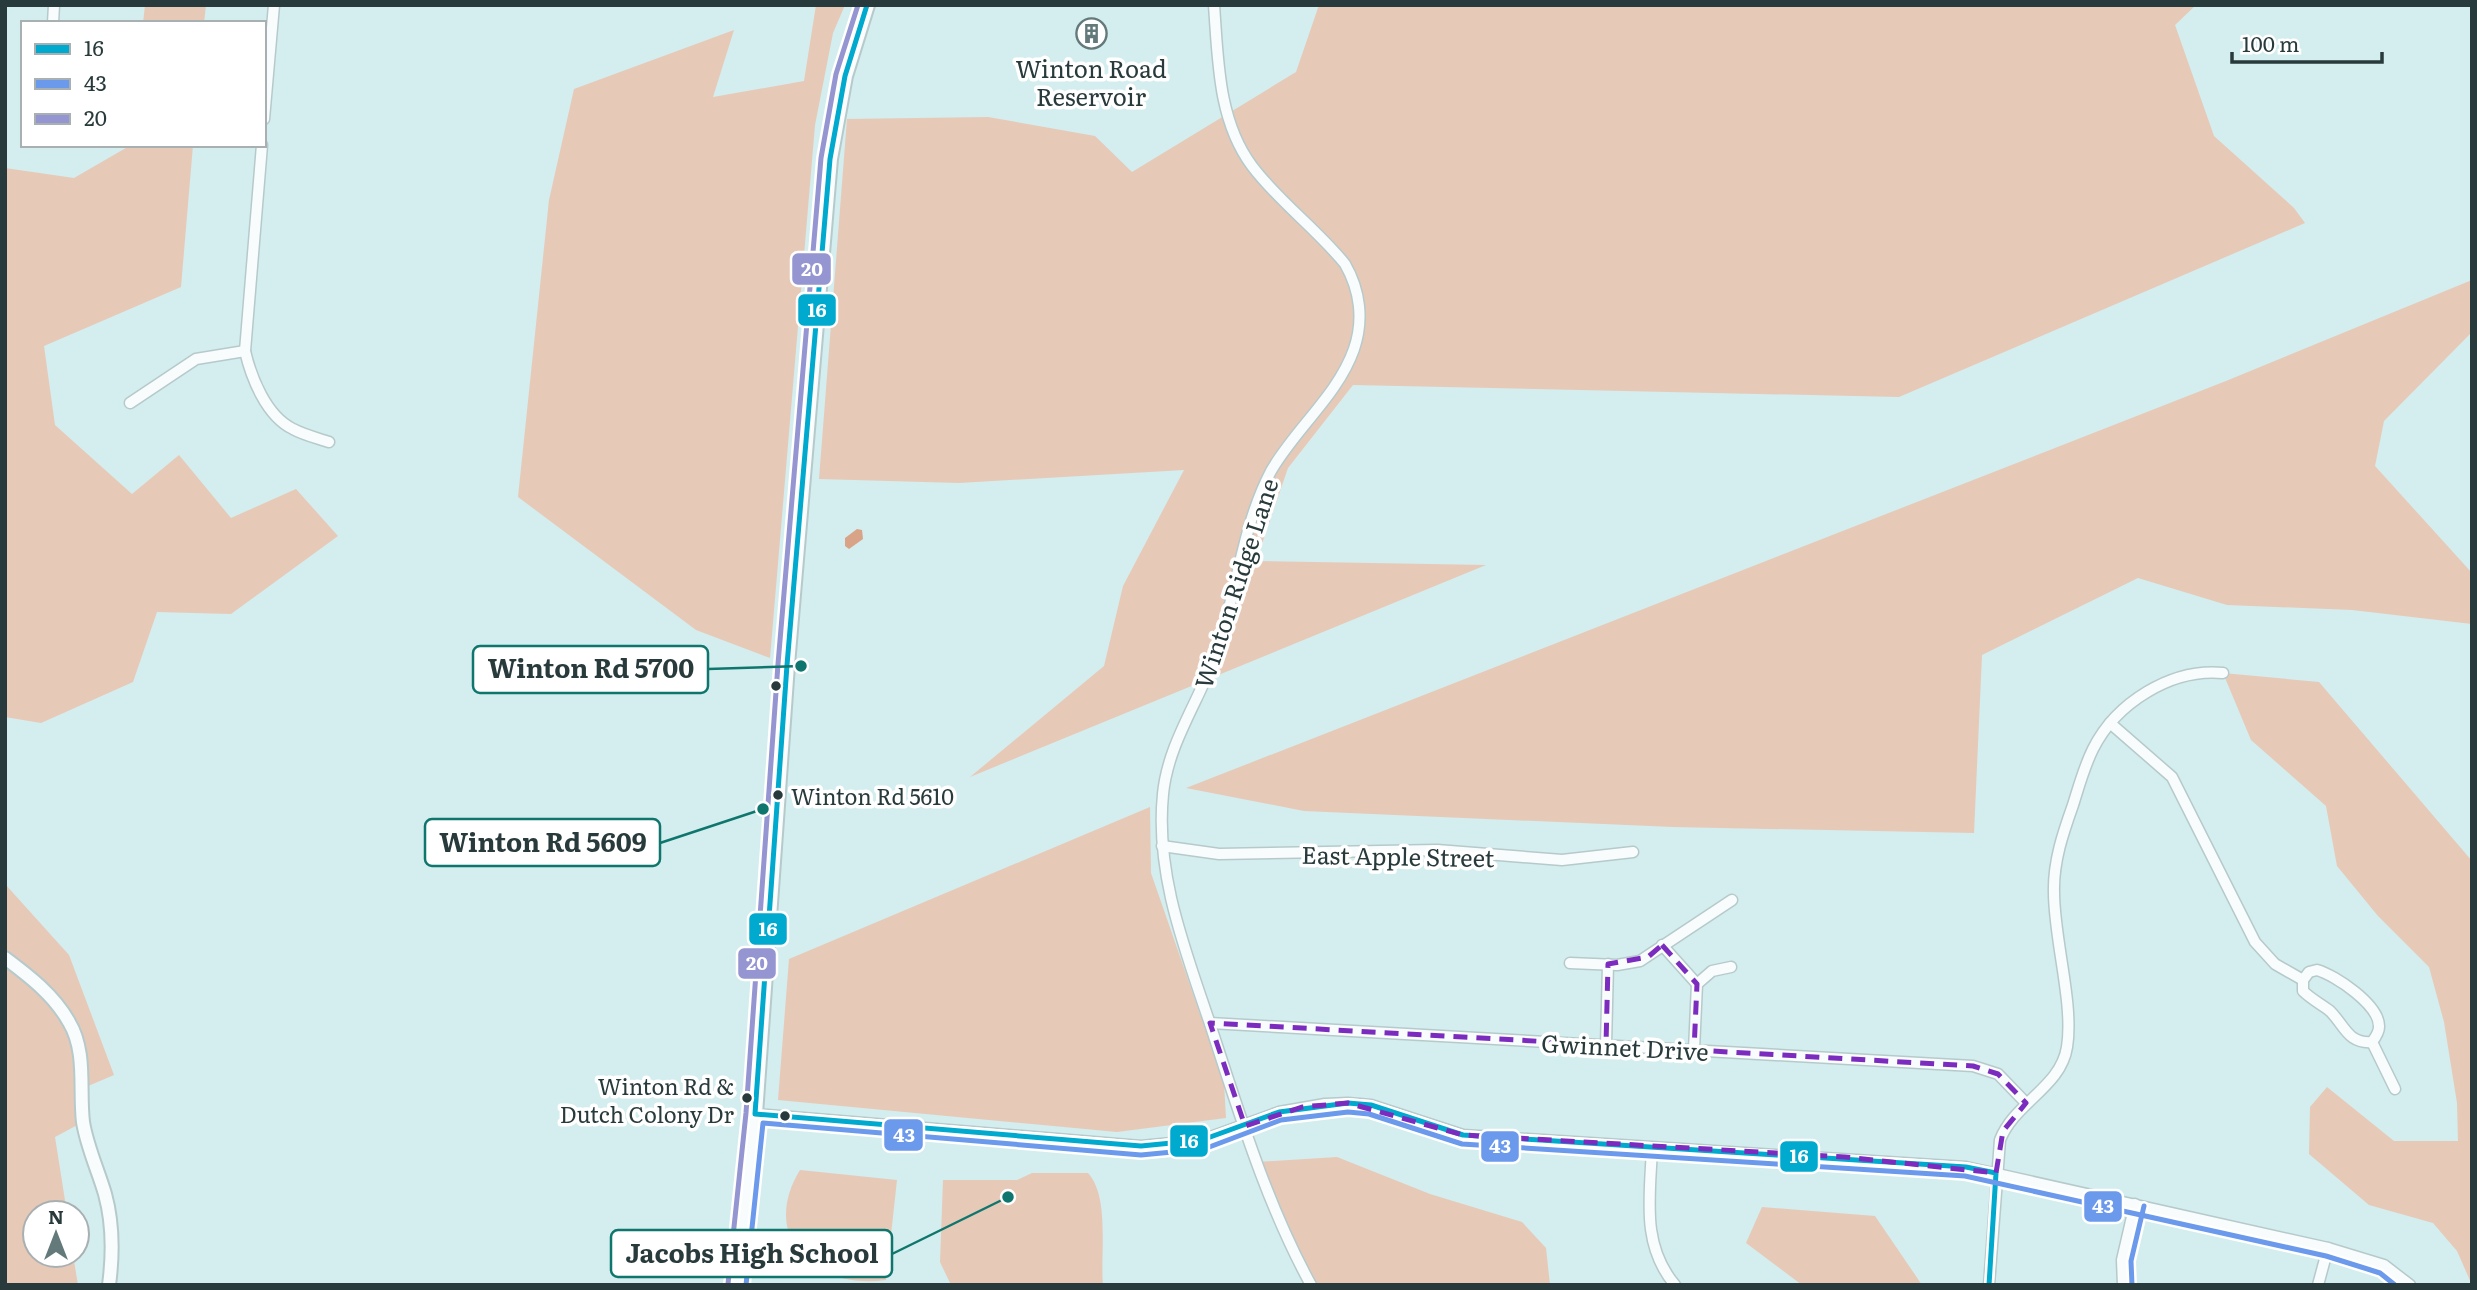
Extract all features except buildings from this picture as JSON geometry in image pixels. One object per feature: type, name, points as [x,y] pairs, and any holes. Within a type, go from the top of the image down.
[{"type":"main road","points":[[737,1285],[755,1114],[787,665],[830,159],[845,76],[867,5]]},
{"type":"street","points":[[266,96],[274,5]]},
{"type":"street","name":"Winton Ridge Lane","points":[[1214,5],[1221,82],[1230,122],[1242,150],[1264,180],[1345,264],[1357,291],[1359,320],[1354,347],[1347,365],[1281,454],[1260,497],[1216,655],[1182,729],[1166,775],[1162,846],[1186,961],[1210,1023],[1264,1184],[1311,1285]]},
{"type":"street","points":[[262,147],[245,351],[249,369],[265,402],[290,428],[330,442]]},
{"type":"street","points":[[131,402],[196,359],[245,351]]},
{"type":"street","points":[[1989,1285],[1996,1173],[2003,1131],[2026,1103],[2057,1074],[2067,1048],[2068,1033],[2054,913],[2055,864],[2088,759],[2110,723],[2137,698],[2170,681],[2201,673],[2223,673]]},
{"type":"street","points":[[2110,723],[2172,777],[2255,942],[2274,964],[2303,981]]},
{"type":"street","name":"East Apple Street","points":[[1162,846],[1219,853],[1437,850],[1562,860],[1633,852]]},
{"type":"street","points":[[1570,963],[1640,961],[1732,900]]},
{"type":"street","points":[[1662,944],[1697,984],[1694,1050]]},
{"type":"street","points":[[5,958],[37,983],[57,1004],[70,1022],[78,1043],[83,1122],[110,1222],[109,1285]]},
{"type":"street","points":[[1606,1045],[1608,964]]},
{"type":"street","points":[[1697,984],[1712,971],[1731,967]]},
{"type":"street","points":[[2317,970],[2328,973],[2352,989],[2377,1018],[2379,1027],[2372,1042],[2360,1043],[2349,1037],[2328,1010],[2303,991],[2303,981],[2309,972],[2317,970]]},
{"type":"street","name":"Gwinnet Drive","points":[[1210,1023],[1973,1066],[1998,1074],[2026,1103]]},
{"type":"street","points":[[2372,1042],[2395,1089]]},
{"type":"street","points":[[755,1114],[1140,1146],[1202,1140],[1302,1107],[1348,1103],[1371,1105],[1463,1135],[1652,1149],[1845,1157],[1966,1167],[2328,1248],[2384,1265],[2410,1285]]},
{"type":"street","points":[[1652,1149],[1650,1234],[1658,1261],[1675,1285]]},
{"type":"street","points":[[2123,1285],[2123,1259],[2135,1204]]},
{"type":"street","points":[[2318,1285],[2328,1248]]},
{"type":"highlighted area","points":[[1662,945],[1697,984],[1694,1050],[1973,1066],[1998,1074],[2026,1103],[2003,1131],[1996,1173],[1845,1157],[1463,1135],[1348,1103],[1302,1107],[1245,1126],[1210,1023],[1606,1045],[1608,964],[1648,957]]},
{"type":"shaded area","points":[[145,5],[206,5],[204,21],[143,21]]},
{"type":"shaded area","points":[[816,5],[845,5],[833,33],[815,125],[770,658],[696,630],[518,497],[549,200],[574,89],[734,30],[713,97],[804,81]]},
{"type":"shaded area","points":[[1319,5],[2196,5],[2175,25],[2214,136],[2294,208],[2305,223],[1899,397],[1353,385],[1288,468],[1256,561],[1486,565],[970,777],[1104,666],[1123,586],[1184,470],[959,483],[819,479],[847,119],[988,117],[1095,136],[1132,172],[1296,72]]},
{"type":"shaded area","points":[[128,147],[193,147],[181,287],[44,346],[55,425],[132,494],[179,455],[231,518],[296,489],[338,536],[231,614],[157,612],[133,682],[41,723],[5,717],[5,168],[74,178]]},
{"type":"shaded area","points":[[2472,280],[2472,332],[2384,421],[2375,466],[2472,573],[2472,624],[2352,610],[2227,605],[2138,578],[1982,655],[1974,833],[1673,827],[1304,811],[1186,788],[2226,381]]},
{"type":"shaded area","points":[[857,529],[862,530],[863,539],[849,549],[845,546],[845,538]]},
{"type":"shaded area","points":[[2223,673],[2319,682],[2472,861],[2472,1285],[2457,1251],[2433,1223],[2369,1205],[2309,1154],[2310,1107],[2327,1087],[2394,1141],[2458,1141],[2457,1103],[2444,1022],[2429,967],[2378,916],[2337,866],[2326,806],[2251,740]]},
{"type":"shaded area","points":[[1150,807],[1151,873],[1224,1083],[1226,1118],[1117,1132],[778,1100],[789,959]]},
{"type":"shaded area","points":[[5,884],[69,955],[114,1075],[81,1089],[83,1122],[55,1137],[65,1199],[21,1199],[21,1269],[75,1269],[78,1285],[5,1285]]},
{"type":"shaded area","points":[[1337,1157],[1430,1194],[1522,1222],[1546,1248],[1550,1285],[1311,1285],[1257,1162]]},
{"type":"shaded area","points":[[800,1170],[897,1180],[886,1280],[859,1281],[835,1276],[815,1267],[800,1253],[790,1236],[786,1216],[789,1194]]},
{"type":"shaded area","points":[[1032,1173],[1088,1173],[1095,1183],[1102,1211],[1103,1285],[951,1285],[940,1262],[943,1180],[1017,1180]]},
{"type":"shaded area","points":[[1762,1207],[1875,1216],[1922,1285],[1802,1285],[1746,1243]]},
{"type":"transit line","name":"20","points":[[728,1284],[746,1113],[778,664],[821,158],[836,74],[858,5]]},
{"type":"transit line","name":"16","points":[[867,5],[845,76],[830,159],[787,665],[755,1114],[1141,1146],[1202,1140],[1279,1112],[1348,1103],[1371,1105],[1463,1135],[1966,1167],[1996,1173],[1989,1285]]},
{"type":"transit line","name":"43","points":[[746,1285],[763,1123],[1141,1155],[1204,1149],[1281,1120],[1348,1112],[1369,1114],[1462,1144],[1965,1176],[2326,1256],[2380,1273],[2395,1285]]},
{"type":"transit line","name":"43","points":[[2132,1285],[2131,1261],[2144,1206]]},
{"type":"place","name":"Winton Road Reservoir","points":[[1091,33]]},
{"type":"place","name":"Winton Rd 5700","points":[[801,666]]},
{"type":"place","name":"Winton Rd 5610","points":[[778,795]]},
{"type":"place","name":"Winton Rd 5609","points":[[763,809]]},
{"type":"place","name":"Winton Rd & Dutch Colony Dr","points":[[747,1098]]},
{"type":"place","name":"Jacobs High School","points":[[1008,1197]]}]
